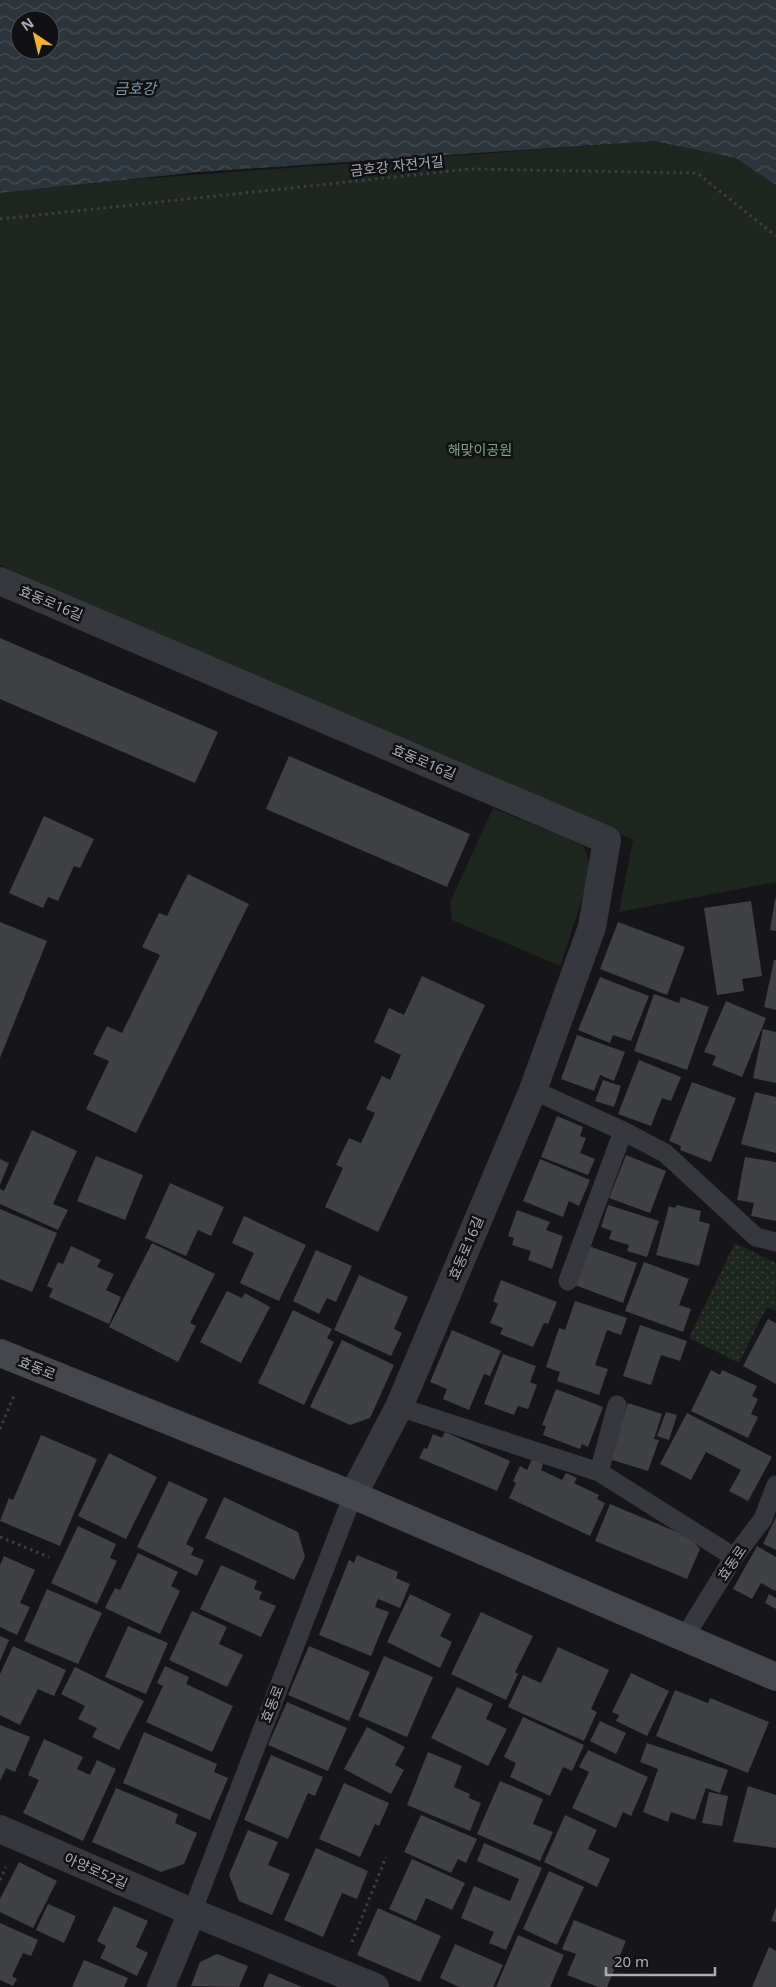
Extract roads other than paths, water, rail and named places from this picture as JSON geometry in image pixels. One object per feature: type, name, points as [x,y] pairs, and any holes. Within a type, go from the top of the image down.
[{"type":"main road","name":"효동로","points":[[0,1353],[353,1495],[776,1676]]},
{"type":"street","name":"효동로16길","points":[[0,581],[607,840],[592,927],[533,1090],[399,1407],[353,1495]]},
{"type":"street","name":"아양로52길","points":[[0,1829],[192,1912],[375,1987]]},
{"type":"street","points":[[161,1987],[192,1912]]},
{"type":"lane","points":[[533,1090],[623,1131],[665,1153],[756,1237],[776,1242]]},
{"type":"lane","points":[[568,1281],[623,1131]]},
{"type":"lane","points":[[599,1472],[617,1404]]},
{"type":"lane","points":[[399,1407],[599,1472],[734,1557]]},
{"type":"lane","name":"효동로","points":[[684,1638],[734,1557],[762,1519],[776,1485]]},
{"type":"lane","name":"효동로","points":[[192,1912],[353,1495]]},
{"type":"water","name":"금호강","points":[[0,0],[776,0],[776,185],[736,158],[654,141],[198,172],[0,193]]},
{"type":"park label","name":"해맞이공원","points":[[480,450]]}]
